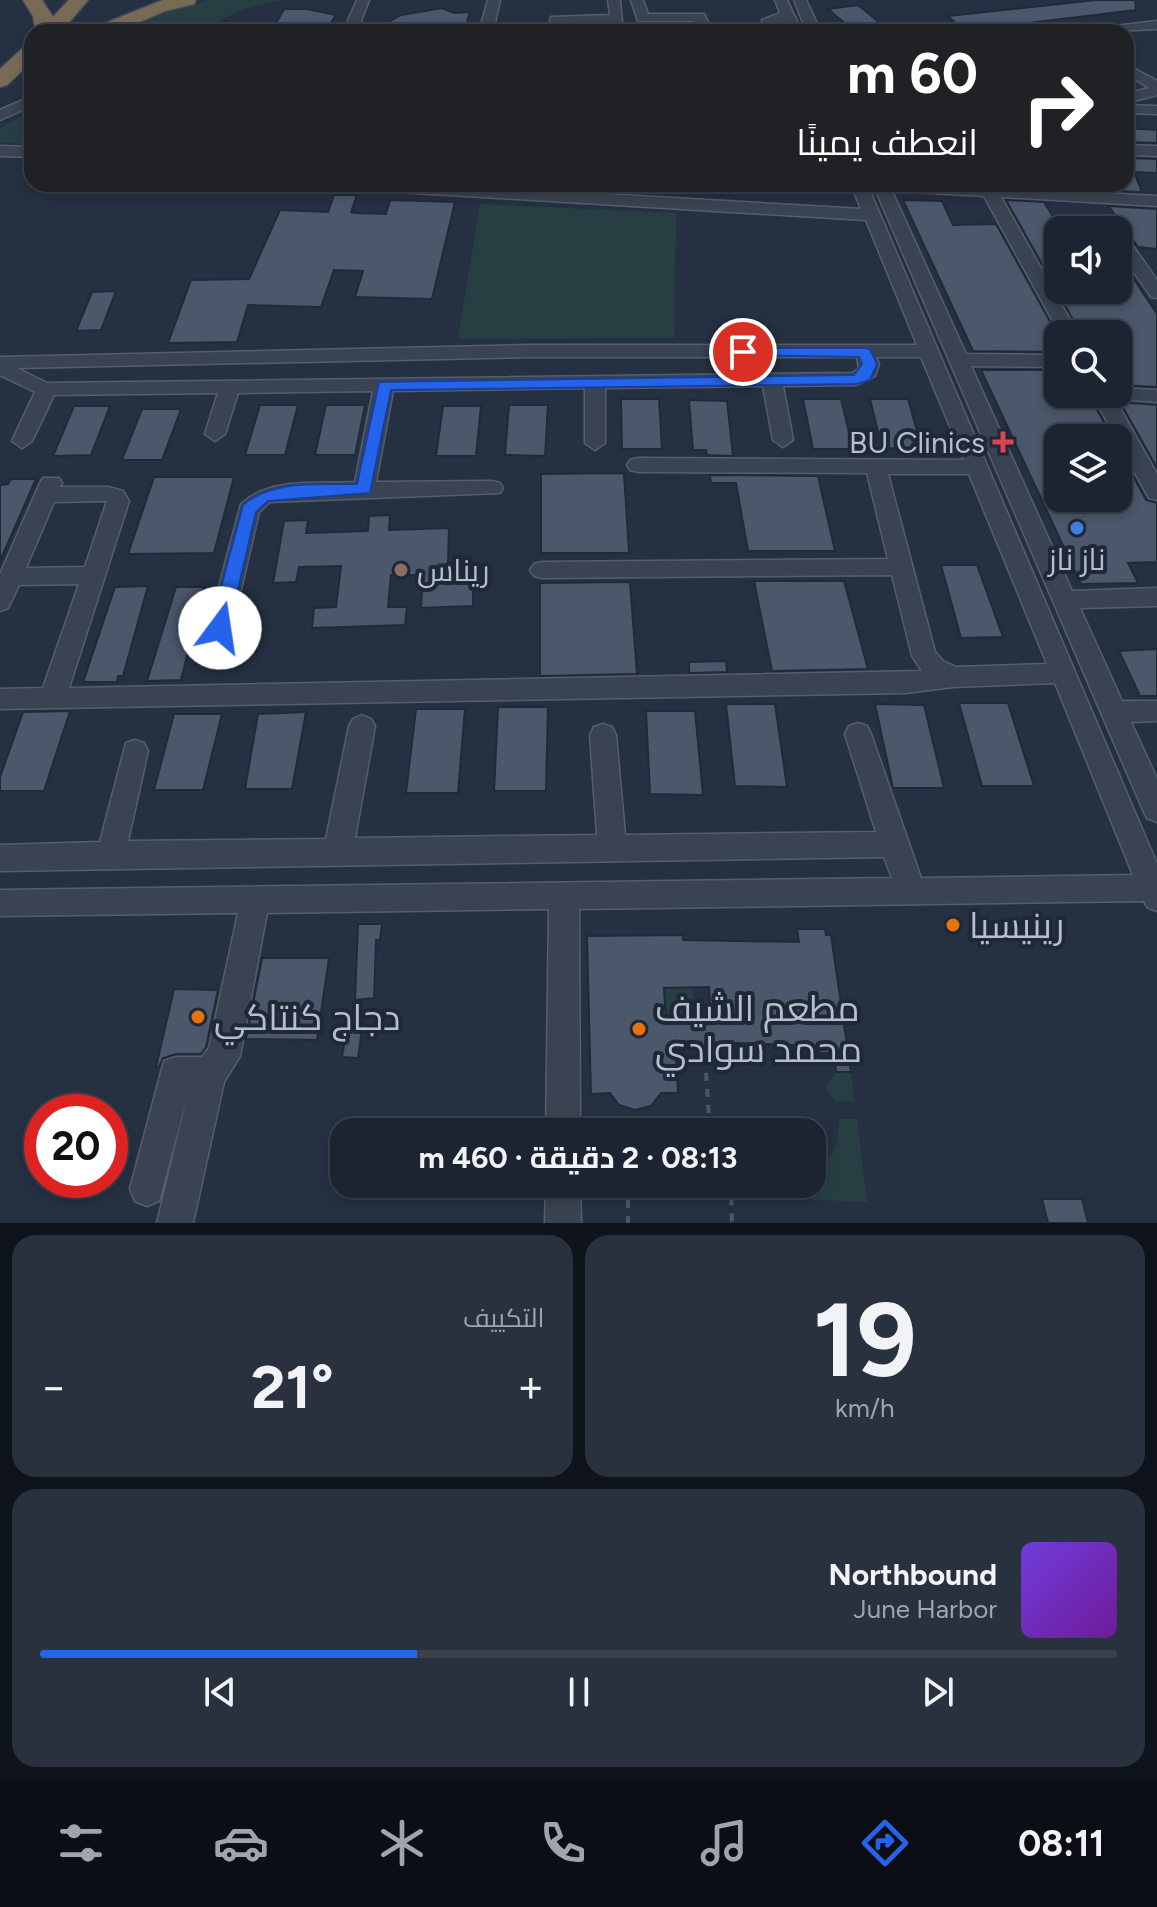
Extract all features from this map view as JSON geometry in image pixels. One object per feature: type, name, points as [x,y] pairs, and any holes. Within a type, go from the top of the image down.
[{"type":"highway","points":[[32,0],[46,24]]},
{"type":"highway","points":[[56,24],[79,0]]},
{"type":"highway","points":[[119,24],[158,7],[187,0]]},
{"type":"highway","points":[[86,24],[99,11]]},
{"type":"highway","points":[[0,105],[12,73]]},
{"type":"street","points":[[353,24],[363,0]]},
{"type":"street","points":[[488,24],[494,0]]},
{"type":"street","points":[[614,0],[617,19]]},
{"type":"street","points":[[637,0],[643,18]]},
{"type":"street","points":[[781,0],[792,24]]},
{"type":"street","points":[[800,0],[810,24]]},
{"type":"street","points":[[767,24],[788,15]]},
{"type":"street","points":[[556,24],[556,20],[699,17],[702,24]]},
{"type":"street","points":[[1134,28],[1157,25]]},
{"type":"street","points":[[1134,73],[1157,89]]},
{"type":"street","points":[[1134,96],[1157,89]]},
{"type":"street","points":[[0,116],[24,104]]},
{"type":"street","points":[[1134,109],[1157,110]]},
{"type":"street","points":[[1134,150],[1157,151]]},
{"type":"street","points":[[0,151],[24,152]]},
{"type":"street","points":[[0,164],[24,166]]},
{"type":"street","points":[[767,192],[990,192],[1157,201]]},
{"type":"street","points":[[811,192],[872,194]]},
{"type":"street","points":[[990,192],[1061,320]]},
{"type":"street","points":[[0,903],[912,892],[1155,893],[901,285],[872,194]]},
{"type":"street","points":[[872,194],[926,285],[1157,810]]},
{"type":"street","points":[[1090,197],[1103,216]]},
{"type":"street","points":[[1132,254],[1157,256]]},
{"type":"street","points":[[1132,257],[1157,293]]},
{"type":"street","points":[[901,285],[926,285]]},
{"type":"street","points":[[0,365],[529,351],[929,351]]},
{"type":"street","points":[[0,365],[34,386],[47,389],[595,383],[856,379],[868,372],[865,352]]},
{"type":"street","points":[[959,360],[1044,361]]},
{"type":"street","points":[[772,380],[783,440]]},
{"type":"street","points":[[595,383],[595,443]]},
{"type":"street","points":[[364,489],[384,385]]},
{"type":"street","points":[[215,434],[230,388]]},
{"type":"street","points":[[22,441],[47,389]]},
{"type":"street","points":[[1132,395],[1157,396]]},
{"type":"street","points":[[1110,408],[1157,493]]},
{"type":"street","points":[[638,465],[977,467]]},
{"type":"street","points":[[876,467],[924,656],[934,668],[953,677]]},
{"type":"street","points":[[0,602],[48,488],[115,496],[118,501],[53,697]]},
{"type":"street","points":[[220,628],[249,509],[255,502],[275,493],[492,488]]},
{"type":"street","points":[[542,570],[900,567]]},
{"type":"street","points":[[10,577],[93,575]]},
{"type":"street","points":[[1064,600],[1157,597]]},
{"type":"street","points":[[0,699],[906,683],[953,677],[1063,673]]},
{"type":"street","points":[[1114,712],[1157,711]]},
{"type":"street","points":[[338,852],[362,726]]},
{"type":"street","points":[[858,734],[912,892]]},
{"type":"street","points":[[603,735],[612,848]]},
{"type":"street","points":[[111,854],[135,751]]},
{"type":"street","points":[[0,858],[894,844]]},
{"type":"street","points":[[563,1118],[564,897]]},
{"type":"street","points":[[175,1223],[209,1074],[224,1056],[255,900]]},
{"type":"street","points":[[147,1189],[176,1073],[209,1074]]},
{"type":"street","points":[[563,1198],[563,1223]]},
{"type":"path","points":[[821,192],[843,192]]},
{"type":"path","points":[[704,1041],[709,1118]]},
{"type":"path","points":[[628,1198],[628,1223]]},
{"type":"path","points":[[731,1198],[732,1223]]},
{"type":"green space","points":[[209,0],[282,0],[232,14],[216,24],[136,24]]},
{"type":"green space","points":[[24,114],[24,144],[0,142],[0,128]]},
{"type":"green space","points":[[480,204],[676,213],[674,338],[458,339]]},
{"type":"green space","points":[[690,943],[694,1011],[683,1011],[683,1021],[666,1022],[664,988]]},
{"type":"green space","points":[[836,1072],[851,1072],[855,1102],[834,1101],[825,1086]]},
{"type":"green space","points":[[839,1119],[857,1119],[867,1202],[774,1198],[826,1198],[826,1162],[838,1136]]},
{"type":"building","points":[[1096,0],[1135,0],[1136,10],[1019,24],[956,24],[948,16]]},
{"type":"building","points":[[858,5],[881,24],[846,24],[828,9]]},
{"type":"building","points":[[442,8],[454,13],[470,12],[466,24],[385,24],[401,15]]},
{"type":"building","points":[[284,9],[307,9],[336,15],[330,24],[276,24]]},
{"type":"building","points":[[1134,129],[1157,130],[1157,143],[1134,142]]},
{"type":"building","points":[[1134,158],[1157,159],[1157,173],[1134,172]]},
{"type":"building","points":[[1134,172],[1142,192],[1134,192]]},
{"type":"building","points":[[334,195],[357,195],[351,212],[355,213],[386,214],[390,200],[455,202],[432,299],[355,297],[363,271],[334,270],[321,307],[248,305],[237,342],[168,343],[191,280],[249,279],[280,210],[328,212]]},
{"type":"building","points":[[903,200],[942,201],[953,225],[996,224],[1049,320],[1044,320],[1044,352],[973,351]]},
{"type":"building","points":[[1006,200],[1044,202],[1053,216],[1044,216],[1044,268]]},
{"type":"building","points":[[1108,206],[1157,209],[1157,249],[1138,247],[1132,239],[1132,216],[1116,216]]},
{"type":"building","points":[[1132,276],[1157,314],[1157,387],[1132,386],[1132,320],[1073,320],[1064,304],[1132,304]]},
{"type":"building","points":[[116,291],[101,330],[76,331],[92,292]]},
{"type":"building","points":[[981,370],[1044,370],[1044,408],[1096,408],[1105,424],[1044,424],[1044,505]]},
{"type":"building","points":[[621,399],[659,399],[662,449],[622,449]]},
{"type":"building","points":[[803,399],[841,399],[853,449],[813,449]]},
{"type":"building","points":[[870,399],[908,399],[922,449],[882,448]]},
{"type":"building","points":[[689,400],[727,401],[733,456],[707,455],[706,450],[693,450]]},
{"type":"building","points":[[1132,403],[1157,405],[1157,468],[1123,408],[1132,408]]},
{"type":"building","points":[[260,405],[298,405],[285,455],[245,455]]},
{"type":"building","points":[[326,405],[365,405],[355,455],[315,455]]},
{"type":"building","points":[[509,405],[548,405],[545,456],[505,455]]},
{"type":"building","points":[[74,406],[110,406],[91,455],[53,456]]},
{"type":"building","points":[[443,406],[481,406],[476,456],[436,456]]},
{"type":"building","points":[[142,409],[181,409],[162,460],[122,460]]},
{"type":"building","points":[[624,473],[629,553],[541,553],[541,474]]},
{"type":"building","points":[[1132,474],[1146,500],[1157,503],[1157,562],[1128,563],[1138,583],[1081,584],[1047,512],[1132,512]]},
{"type":"building","points":[[710,475],[818,476],[835,551],[748,551],[736,483],[711,483]]},
{"type":"building","points":[[154,477],[234,477],[214,553],[128,554]]},
{"type":"building","points":[[11,479],[36,479],[0,561],[0,485],[8,484]]},
{"type":"building","name":"ريناس","points":[[390,515],[389,530],[449,528],[448,564],[462,563],[461,574],[473,573],[473,606],[421,608],[423,575],[391,575],[388,607],[407,607],[405,625],[312,628],[314,608],[336,607],[341,566],[299,567],[296,582],[273,583],[284,521],[308,520],[306,533],[368,531],[369,516]]},
{"type":"building","points":[[941,565],[977,565],[1003,637],[961,638]]},
{"type":"building","points":[[754,581],[844,581],[868,669],[772,671]]},
{"type":"building","points":[[630,582],[637,674],[540,676],[540,583]]},
{"type":"building","points":[[148,586],[123,676],[118,676],[117,682],[83,682],[115,587]]},
{"type":"building","points":[[176,587],[204,587],[181,680],[147,681]]},
{"type":"building","points":[[1157,649],[1157,696],[1140,696],[1119,651]]},
{"type":"building","points":[[726,661],[727,672],[689,673],[689,662]]},
{"type":"building","points":[[959,703],[1008,703],[1034,786],[982,786]]},
{"type":"building","points":[[726,704],[775,704],[787,787],[735,786]]},
{"type":"building","points":[[875,704],[924,705],[944,788],[893,788]]},
{"type":"building","points":[[498,707],[548,707],[546,791],[494,791]]},
{"type":"building","points":[[416,709],[465,709],[458,793],[406,793]]},
{"type":"building","points":[[70,711],[44,791],[0,791],[0,777],[23,712]]},
{"type":"building","points":[[646,711],[695,711],[703,795],[650,794]]},
{"type":"building","points":[[306,712],[292,789],[245,789],[258,714]]},
{"type":"building","points":[[174,714],[222,714],[203,790],[154,790]]},
{"type":"building","points":[[358,924],[382,924],[380,940],[376,940],[374,998],[355,1000]]},
{"type":"building","points":[[797,929],[825,929],[826,935],[831,935],[851,1072],[836,1072],[834,1053],[819,1053],[818,1046],[675,1041],[678,1093],[661,1093],[651,1106],[635,1110],[619,1105],[610,1093],[591,1094],[587,936],[683,935],[683,940],[799,942]],"holes":[[[709,987],[711,1021],[666,1022],[664,988]]]},
{"type":"building","points":[[262,958],[329,958],[317,1040],[246,1039]]},
{"type":"building","name":"دجاج كنتاكي","points":[[174,989],[218,990],[206,1047],[201,1054],[176,1054],[163,1058],[156,1067]]},
{"type":"building","points":[[348,1021],[363,1022],[358,1058],[342,1057]]},
{"type":"building","points":[[1042,1199],[1082,1199],[1088,1223],[1048,1223]]},
{"type":"place","name":"BU Clinics","points":[[1003,442]]},
{"type":"place","name":"ناز ناز","points":[[1077,528]]},
{"type":"place","name":"ريناس","points":[[401,570]]},
{"type":"place","name":"رينيسيا","points":[[953,925]]},
{"type":"place","name":"دجاج كنتاكي","points":[[198,1017]]},
{"type":"place","name":"مطعم الشيف محمد سوادي","points":[[639,1029]]},
{"type":"route","points":[[220,628],[249,509],[262,497],[275,493],[364,489],[384,385],[856,379],[868,372],[865,352],[743,352]]}]
